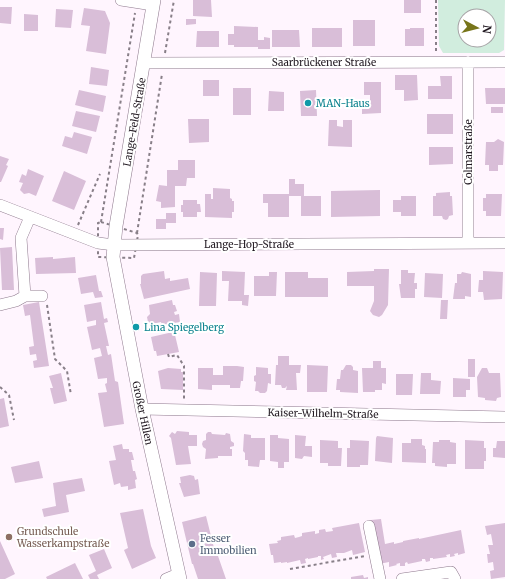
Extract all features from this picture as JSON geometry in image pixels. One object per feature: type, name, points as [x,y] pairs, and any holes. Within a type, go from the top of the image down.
[{"type":"street","points":[[121,0],[153,3]]},
{"type":"street","name":"Lange-Feld-Straße","points":[[114,245],[153,3]]},
{"type":"street","name":"Colmarstraße","points":[[468,62],[468,242]]},
{"type":"street","name":"Saarbrückener Straße","points":[[144,63],[505,62]]},
{"type":"street","name":"Lange-Hop-Straße","points":[[0,205],[98,243],[114,245],[505,242]]},
{"type":"street","points":[[25,296],[22,238],[30,217]]},
{"type":"street","name":"Großer Hillen","points":[[114,245],[113,257],[175,577]]},
{"type":"street","points":[[0,305],[16,301],[25,296],[42,296]]},
{"type":"street","name":"Kaiser-Wilhelm-Straße","points":[[142,409],[505,417]]},
{"type":"street","points":[[369,526],[380,579]]},
{"type":"street","points":[[402,579],[451,572],[455,579]]},
{"type":"path","points":[[137,232],[174,0]]},
{"type":"path","points":[[436,0],[436,62]]},
{"type":"path","points":[[101,222],[136,2]]},
{"type":"path","points":[[75,234],[100,174]]},
{"type":"path","points":[[42,296],[46,299],[55,359],[67,371],[71,395]]},
{"type":"path","points":[[168,354],[169,357],[177,356],[184,366],[184,410]]},
{"type":"path","points":[[0,387],[9,395],[14,420]]},
{"type":"path","points":[[290,569],[374,555]]},
{"type":"green space","points":[[438,0],[505,0],[504,50],[499,53],[443,53],[439,46]]},
{"type":"building","points":[[193,0],[211,0],[212,17],[193,16]]},
{"type":"building","points":[[404,0],[421,0],[421,13],[404,13]]},
{"type":"building","points":[[0,7],[12,7],[11,24],[0,23]]},
{"type":"building","points":[[84,8],[105,11],[110,23],[106,54],[86,51],[90,26],[81,25]]},
{"type":"building","points":[[56,9],[73,10],[71,28],[55,27]]},
{"type":"building","points":[[24,14],[38,15],[38,31],[24,31]]},
{"type":"building","points":[[186,19],[196,19],[196,24],[186,25]]},
{"type":"building","points":[[353,20],[375,20],[375,46],[353,46]]},
{"type":"building","points":[[234,26],[258,27],[258,40],[264,40],[264,37],[270,38],[270,49],[258,49],[258,47],[234,47],[234,45],[228,45],[228,34],[234,34]]},
{"type":"building","points":[[312,28],[342,28],[342,47],[312,47]]},
{"type":"building","points":[[424,28],[424,46],[405,46],[405,29]]},
{"type":"building","points":[[272,30],[299,30],[300,47],[272,47]]},
{"type":"building","points":[[197,31],[219,31],[219,47],[196,47]]},
{"type":"building","points":[[91,67],[109,70],[107,86],[89,84]]},
{"type":"building","points":[[395,75],[417,75],[418,100],[404,101],[404,90],[395,90]]},
{"type":"building","points":[[440,76],[452,76],[452,99],[428,99],[428,86],[441,86]]},
{"type":"building","points":[[203,80],[219,80],[219,96],[203,96]]},
{"type":"building","points":[[364,82],[381,82],[381,113],[362,114],[362,104],[370,104],[370,95],[364,95]]},
{"type":"building","points":[[233,88],[251,88],[251,115],[233,115]]},
{"type":"building","points":[[485,88],[505,88],[505,104],[486,104]]},
{"type":"building","points":[[79,90],[106,96],[103,112],[75,105]]},
{"type":"building","name":"MAN-Haus","points":[[316,90],[317,116],[301,116],[300,91]]},
{"type":"building","points":[[269,91],[284,92],[284,111],[268,111]]},
{"type":"building","points":[[491,107],[503,107],[503,113],[491,113]]},
{"type":"building","points":[[76,111],[100,116],[96,132],[72,126]]},
{"type":"building","points":[[427,114],[453,114],[453,134],[427,134]]},
{"type":"building","points":[[188,119],[209,119],[209,142],[189,143]]},
{"type":"building","points":[[329,120],[337,120],[337,126],[343,127],[343,120],[352,120],[352,147],[328,146]]},
{"type":"building","points":[[74,132],[92,137],[87,154],[62,146],[65,136],[72,138]]},
{"type":"building","points":[[498,139],[504,142],[503,165],[498,165],[498,171],[489,171],[489,165],[485,165],[486,142],[494,142]]},
{"type":"building","points":[[429,147],[453,147],[453,164],[429,165]]},
{"type":"building","points":[[0,156],[9,159],[6,165],[8,166],[1,182],[0,182]]},
{"type":"building","points":[[178,160],[195,160],[195,178],[187,178],[186,186],[175,186],[175,207],[161,208],[161,202],[156,201],[159,185],[167,186],[167,170],[178,170]]},
{"type":"building","points":[[28,169],[44,176],[36,196],[29,193],[24,194],[20,190],[23,183],[19,182],[22,174],[26,176]]},
{"type":"building","points":[[64,171],[86,181],[74,210],[52,201]]},
{"type":"building","points":[[289,179],[295,179],[295,184],[304,184],[304,196],[321,196],[321,216],[301,216],[301,196],[289,196]]},
{"type":"building","points":[[213,188],[230,189],[230,198],[234,201],[234,212],[232,212],[232,218],[205,217],[205,194],[211,194],[211,199],[213,199]]},
{"type":"building","points":[[380,190],[380,216],[331,217],[331,191]]},
{"type":"building","points":[[450,192],[450,196],[452,196],[453,215],[449,216],[446,220],[443,219],[442,216],[433,216],[433,196],[436,196],[436,193]]},
{"type":"building","points":[[263,194],[289,194],[289,217],[268,217],[268,203],[263,203]]},
{"type":"building","points":[[486,194],[502,194],[501,216],[486,216],[486,211],[483,211],[483,198],[486,198]]},
{"type":"building","points":[[401,196],[416,196],[416,216],[401,216],[401,212],[393,212],[393,200],[401,200]]},
{"type":"building","points":[[183,200],[197,200],[197,204],[200,204],[201,212],[197,212],[197,217],[183,217],[181,205],[183,205]]},
{"type":"building","points":[[166,213],[176,213],[176,223],[166,223],[166,229],[156,229],[156,219],[166,219]]},
{"type":"building","points":[[0,228],[4,228],[3,240],[0,239]]},
{"type":"building","points":[[12,247],[14,290],[2,290],[0,248]]},
{"type":"building","points":[[53,257],[53,259],[75,257],[76,273],[36,274],[35,258]]},
{"type":"building","points":[[374,269],[389,269],[388,305],[379,317],[373,315],[370,311],[374,301],[374,286],[347,286],[347,272],[374,271]]},
{"type":"building","points":[[401,270],[408,270],[408,273],[415,273],[414,283],[417,283],[417,289],[415,289],[415,298],[401,298],[399,284],[401,284]]},
{"type":"building","points":[[164,271],[165,279],[170,278],[170,281],[188,278],[190,289],[144,299],[140,284],[141,276],[143,274]]},
{"type":"building","points":[[222,271],[245,272],[244,295],[249,295],[248,306],[242,305],[242,301],[228,301],[229,281],[222,281]]},
{"type":"building","points":[[483,271],[503,272],[502,299],[484,300],[483,292],[478,292],[479,280],[483,280]]},
{"type":"building","points":[[200,272],[217,273],[216,306],[199,306]]},
{"type":"building","points":[[269,272],[277,272],[276,296],[254,296],[254,276],[269,276]]},
{"type":"building","points":[[285,272],[308,272],[308,278],[328,278],[328,297],[285,297]]},
{"type":"building","points":[[462,272],[471,274],[471,297],[465,296],[465,299],[453,299],[455,283],[457,283],[457,274],[461,274]]},
{"type":"building","points":[[425,273],[443,274],[442,298],[424,297]]},
{"type":"building","points":[[96,275],[99,291],[101,291],[103,297],[95,298],[93,292],[81,294],[78,278]]},
{"type":"building","points":[[172,300],[177,311],[174,312],[175,315],[179,314],[180,322],[162,325],[161,322],[152,324],[148,322],[147,317],[150,314],[149,305]]},
{"type":"building","points":[[441,300],[448,300],[447,319],[440,319]]},
{"type":"building","points":[[39,302],[49,366],[34,368],[33,361],[37,360],[36,354],[30,355],[29,347],[34,346],[30,315],[25,316],[23,305]]},
{"type":"building","points":[[101,302],[104,319],[107,318],[108,322],[104,323],[109,346],[106,346],[108,355],[111,354],[115,381],[118,382],[124,424],[104,427],[98,393],[107,392],[105,384],[107,383],[107,378],[98,379],[94,358],[102,356],[100,348],[92,350],[87,327],[96,325],[96,320],[87,322],[84,305]]},
{"type":"building","points":[[173,332],[179,352],[157,356],[156,351],[154,351],[151,337]]},
{"type":"building","points":[[278,356],[289,356],[289,365],[301,365],[300,373],[296,373],[297,390],[286,390],[287,386],[282,388],[281,385],[275,385]]},
{"type":"building","points":[[468,359],[475,359],[475,377],[468,377]]},
{"type":"building","points":[[373,361],[381,361],[381,368],[386,368],[386,384],[382,383],[382,390],[375,390],[375,392],[363,392],[362,368],[373,368]]},
{"type":"building","points":[[307,365],[328,366],[327,392],[307,392]]},
{"type":"building","points":[[346,365],[351,365],[353,370],[358,371],[358,393],[340,392],[340,390],[336,390],[337,379],[340,379],[341,370],[343,370]]},
{"type":"building","points":[[223,366],[244,367],[243,381],[241,381],[240,388],[230,388],[230,385],[212,385],[212,390],[198,389],[198,368],[213,368],[213,375],[223,375]]},
{"type":"building","points":[[256,367],[268,368],[268,374],[271,374],[271,384],[268,383],[267,391],[265,393],[255,391],[256,382],[254,381],[254,376],[256,375]]},
{"type":"building","points":[[168,368],[181,369],[181,372],[183,372],[183,390],[161,389],[158,371]]},
{"type":"building","points":[[482,368],[487,368],[489,373],[500,373],[501,397],[497,398],[496,401],[485,400],[485,398],[478,397],[477,377]]},
{"type":"building","points":[[61,373],[67,401],[54,404],[50,388],[53,388],[49,376]]},
{"type":"building","points":[[421,373],[431,373],[431,380],[441,381],[440,394],[420,394]]},
{"type":"building","points":[[396,374],[413,374],[412,395],[396,395]]},
{"type":"building","points":[[453,378],[470,379],[470,390],[466,390],[466,397],[453,397]]},
{"type":"building","points":[[4,398],[9,426],[0,428],[0,399]]},
{"type":"building","points":[[177,431],[189,432],[189,435],[197,435],[197,446],[188,446],[191,464],[176,465],[171,438],[169,436],[172,432],[175,434]]},
{"type":"building","points":[[211,432],[212,434],[230,434],[231,441],[234,443],[234,446],[230,447],[230,449],[232,449],[232,456],[218,456],[218,458],[205,459],[206,449],[202,444],[203,441],[206,440],[206,434]]},
{"type":"building","points":[[244,434],[251,435],[251,438],[265,438],[265,460],[260,460],[259,467],[248,466],[248,460],[245,460],[245,453],[243,451]]},
{"type":"building","points":[[270,435],[278,435],[278,438],[289,439],[289,462],[284,462],[284,468],[278,468],[278,462],[270,461]]},
{"type":"building","points":[[295,435],[306,436],[305,446],[312,446],[312,457],[304,456],[302,459],[295,458]]},
{"type":"building","points":[[377,436],[393,438],[392,463],[375,461]]},
{"type":"building","points":[[411,439],[422,439],[422,445],[425,446],[426,449],[426,463],[402,462],[402,443],[411,443]]},
{"type":"building","points":[[320,440],[338,441],[338,448],[342,448],[341,466],[328,466],[328,463],[320,463]]},
{"type":"building","points":[[350,440],[369,441],[368,465],[360,465],[360,467],[347,467],[347,448],[350,448]]},
{"type":"building","points":[[439,440],[450,440],[450,442],[456,443],[456,464],[447,464],[447,467],[435,466],[435,463],[432,463],[433,442],[439,442]]},
{"type":"building","points":[[465,440],[484,441],[484,448],[486,448],[486,461],[484,461],[484,469],[465,469]]},
{"type":"building","points":[[497,441],[505,441],[505,458],[493,457],[493,448],[496,448]]},
{"type":"building","points":[[122,444],[123,449],[129,449],[129,452],[132,452],[134,460],[131,460],[133,471],[135,471],[137,479],[135,480],[136,488],[128,490],[128,486],[121,487],[120,483],[114,485],[109,461],[116,460],[113,446]]},
{"type":"building","points":[[39,461],[43,478],[15,483],[11,467]]},
{"type":"building","points":[[190,475],[194,476],[195,480],[198,479],[200,494],[184,497],[179,483],[181,483],[180,477]]},
{"type":"building","points":[[82,478],[85,491],[66,495],[69,512],[44,517],[42,509],[56,506],[53,483]]},
{"type":"building","points":[[143,509],[151,546],[156,558],[132,569],[124,550],[128,548],[120,513]]},
{"type":"building","points":[[206,516],[216,556],[218,556],[226,579],[198,579],[192,564],[182,522]]},
{"type":"building","points":[[381,519],[385,544],[394,542],[394,544],[461,530],[465,553],[458,555],[458,553],[454,554],[455,556],[450,557],[450,554],[446,555],[447,557],[430,558],[430,561],[426,562],[425,559],[422,559],[422,561],[408,564],[407,562],[405,563],[405,566],[400,566],[400,563],[389,567],[389,562],[379,564],[371,520]]},
{"type":"building","points":[[359,523],[365,552],[353,555],[352,550],[344,553],[336,553],[337,557],[332,558],[331,554],[323,557],[324,559],[321,560],[321,556],[318,556],[305,559],[306,563],[301,564],[300,560],[287,563],[274,563],[269,544],[278,543],[277,541],[281,540],[281,537],[294,535],[295,538],[302,536],[302,533],[315,531],[315,534],[319,533],[319,530],[325,529],[326,532],[333,531],[332,528]]},
{"type":"building","points":[[505,523],[505,577],[491,579],[490,571],[494,570],[493,562],[488,563],[487,554],[490,554],[488,545],[493,545],[491,534],[487,535],[485,526]]},
{"type":"building","points":[[0,541],[15,574],[5,579],[0,579]]},
{"type":"building","points":[[104,549],[112,568],[97,575],[99,579],[90,579],[88,575],[96,571],[89,555]]},
{"type":"building","points":[[75,563],[83,579],[47,579],[46,577]]},
{"type":"building","points":[[363,575],[364,578],[368,577],[368,579],[351,579],[351,577]]},
{"type":"place","name":"MAN-Haus","points":[[308,103]]},
{"type":"place","name":"Lina Spiegelberg","points":[[136,327]]},
{"type":"place","name":"Grundschule Wasserkampstraße","points":[[9,537]]},
{"type":"place","name":"Fesser Immobilien","points":[[192,544]]}]
